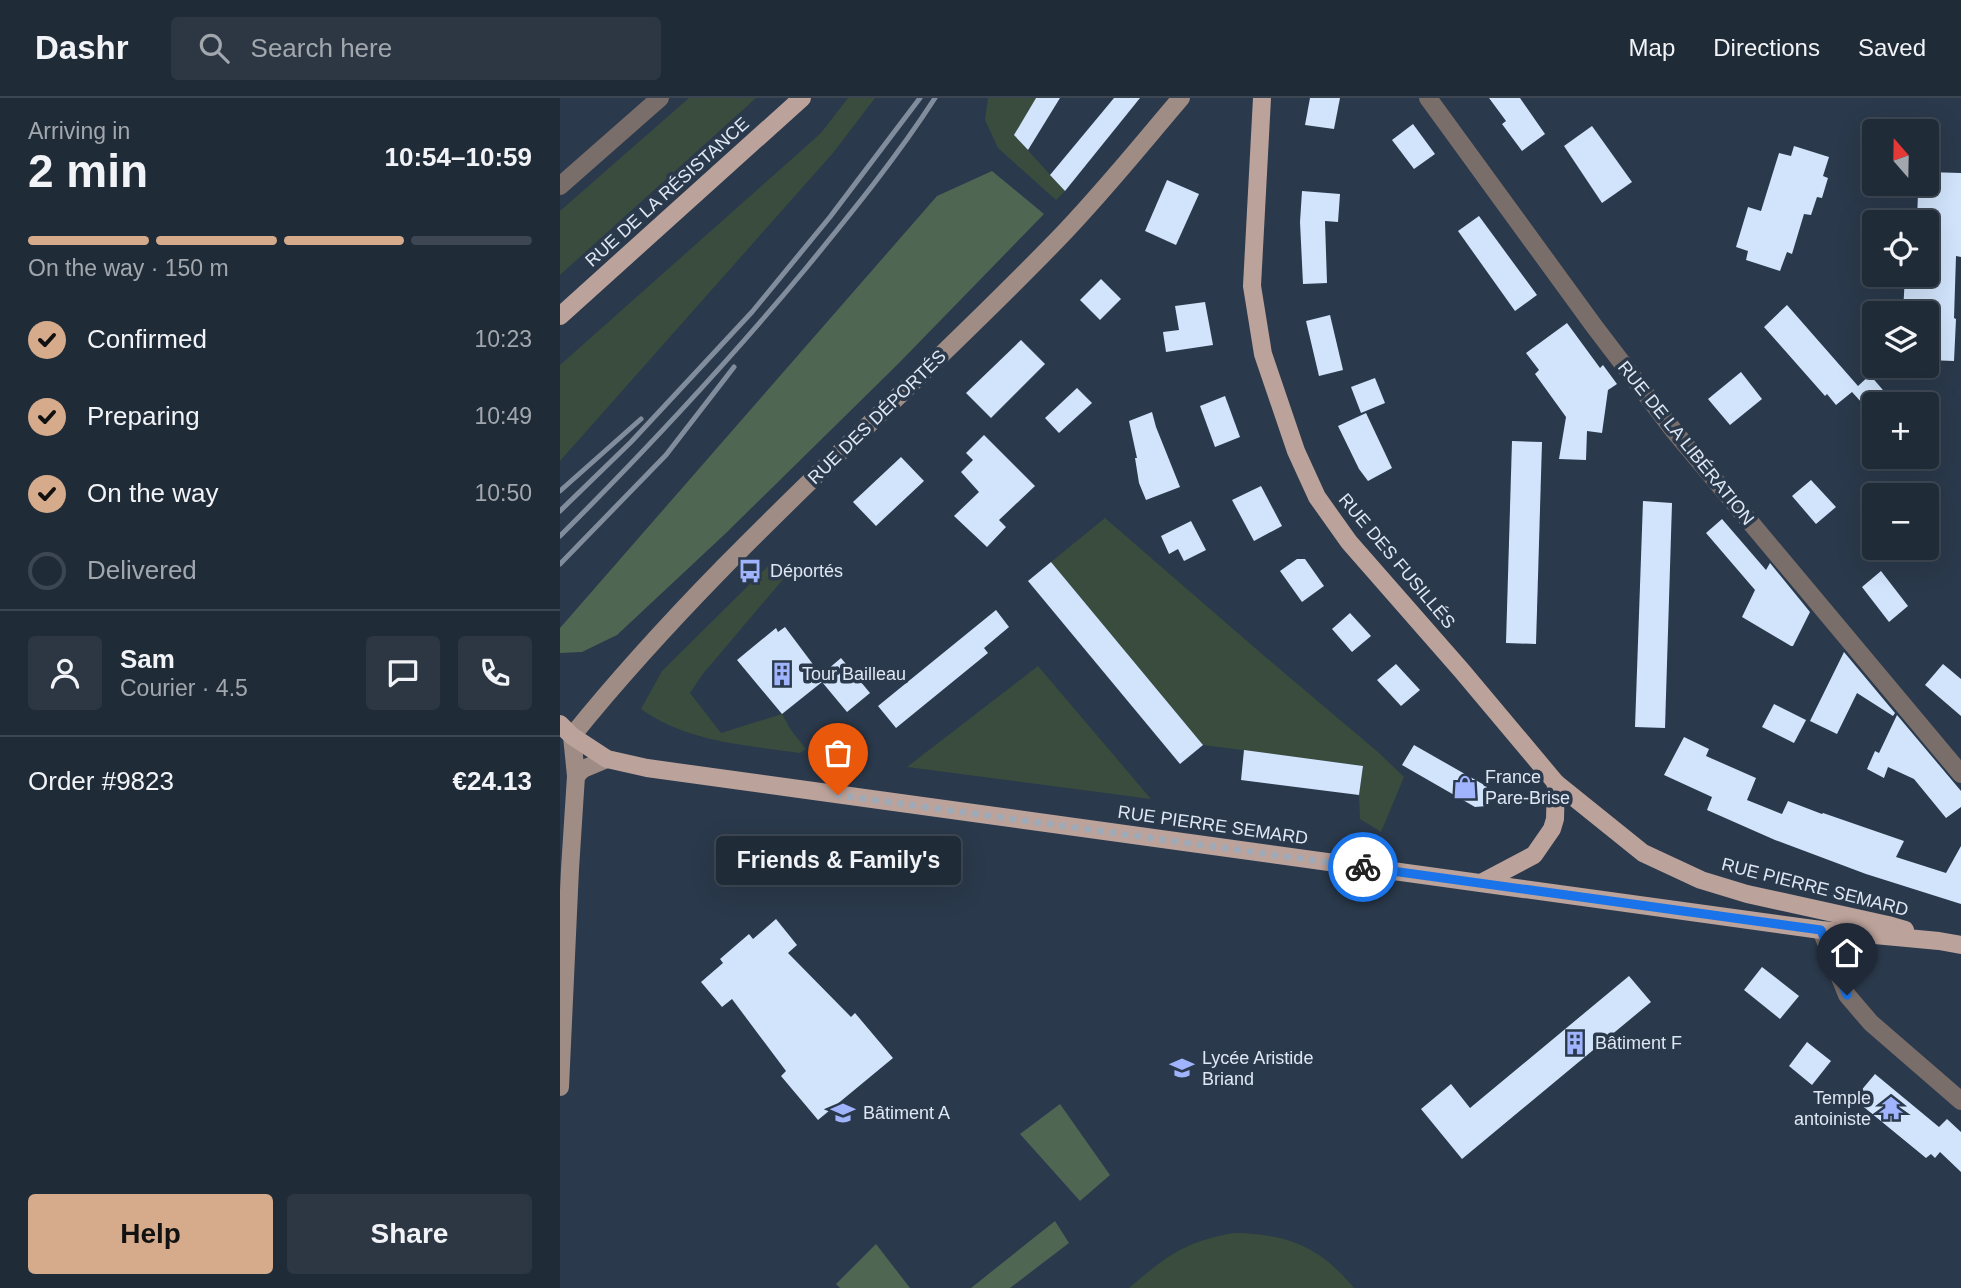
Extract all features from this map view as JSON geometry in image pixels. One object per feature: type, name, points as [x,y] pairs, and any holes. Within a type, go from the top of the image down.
[{"type":"main road","name":"RUE DES DÉPORTÉS","points":[[566,730],[597,704],[735,557],[1056,242],[1181,98]]},
{"type":"main road","name":"RUE DES FUSILLÉS","points":[[1262,98],[1252,286],[1263,355],[1296,451],[1317,497],[1349,542],[1556,783],[1643,853]]},
{"type":"main road","name":"RUE DE LA RÉSISTANCE","points":[[560,316],[798,101]]},
{"type":"main road","name":"RUE PIERRE SEMARD","points":[[566,730],[607,759],[673,772],[1821,930],[1961,945]]},
{"type":"main road","points":[[560,1087],[576,776],[566,730]]},
{"type":"main road","points":[[576,776],[583,769],[607,759]]},
{"type":"main road","points":[[1481,883],[1534,855],[1552,829],[1555,819],[1556,783]]},
{"type":"main road","points":[[560,840],[570,869]]},
{"type":"main road","name":"RUE PIERRE SEMARD","points":[[1643,853],[1701,880],[1747,894],[1888,925],[1939,941]]},
{"type":"street","points":[[560,186],[660,98]]},
{"type":"street","name":"RUE DE LA LIBÉRATION","points":[[1429,98],[1594,326],[1674,431],[1961,774]]},
{"type":"street","points":[[1821,930],[1847,995],[1871,1023],[1961,1101]]},
{"type":"green space","points":[[689,98],[756,98],[560,275],[560,211]]},
{"type":"green space","points":[[848,98],[875,98],[833,153],[560,461],[560,365],[821,133]]},
{"type":"green space","points":[[988,98],[1036,98],[1014,135],[1065,191],[1056,200],[998,148],[985,120]]},
{"type":"green space","points":[[992,171],[1044,214],[899,363],[725,534],[617,635],[582,652],[560,653],[560,628],[937,196]]},
{"type":"green space","points":[[1105,518],[1404,777],[1381,832],[1360,819],[1359,795],[1363,766],[1203,745],[1051,562]]},
{"type":"green space","points":[[771,563],[785,577],[702,675],[690,693],[721,733],[782,714],[806,749],[800,753],[717,740],[678,729],[641,709],[662,671]]},
{"type":"green space","points":[[1038,666],[1151,799],[907,767]]},
{"type":"green space","points":[[1060,1104],[1110,1175],[1080,1201],[1020,1134]]},
{"type":"green space","points":[[1055,1221],[1069,1243],[1010,1288],[971,1288]]},
{"type":"green space","points":[[1234,1233],[1270,1236],[1301,1245],[1328,1262],[1354,1288],[1129,1288],[1177,1252],[1217,1236]]},
{"type":"green space","points":[[876,1244],[910,1288],[840,1288],[836,1284]]},
{"type":"building","points":[[1036,98],[1060,98],[1028,150],[1014,135]]},
{"type":"building","points":[[1114,98],[1140,98],[1065,191],[1050,175]]},
{"type":"building","points":[[1310,98],[1340,98],[1334,129],[1305,125]]},
{"type":"building","points":[[1489,98],[1520,98],[1545,134],[1522,151],[1502,124],[1506,121]]},
{"type":"building","points":[[1413,124],[1435,154],[1414,169],[1392,140]]},
{"type":"building","points":[[1592,126],[1632,182],[1602,203],[1564,146]]},
{"type":"building","points":[[1794,146],[1829,157],[1823,176],[1828,178],[1822,198],[1817,197],[1811,215],[1804,214],[1792,254],[1787,252],[1780,271],[1746,260],[1748,251],[1736,247],[1748,207],[1761,211],[1779,153],[1791,156]]},
{"type":"building","points":[[1939,172],[1961,173],[1961,257],[1956,256],[1954,361],[1939,360],[1939,301],[1904,301],[1904,287],[1939,287],[1939,210],[1917,210],[1918,196],[1939,196]]},
{"type":"building","points":[[1167,180],[1199,194],[1176,245],[1145,231]]},
{"type":"building","points":[[1302,191],[1340,194],[1338,222],[1325,221],[1327,283],[1303,284],[1300,222]]},
{"type":"building","points":[[1479,216],[1537,295],[1515,311],[1458,231]]},
{"type":"building","points":[[1101,279],[1121,299],[1100,320],[1080,300]]},
{"type":"building","points":[[1205,302],[1213,345],[1166,352],[1163,332],[1179,330],[1175,306]]},
{"type":"building","points":[[1787,305],[1858,386],[1867,378],[1873,378],[1885,392],[1862,392],[1862,403],[1852,392],[1836,405],[1764,327]]},
{"type":"building","points":[[1330,315],[1343,370],[1319,376],[1306,321]]},
{"type":"building","points":[[1567,323],[1600,368],[1603,365],[1617,384],[1608,390],[1602,433],[1587,431],[1586,460],[1559,459],[1566,417],[1535,374],[1539,370],[1526,353]]},
{"type":"building","points":[[1021,340],[1045,364],[991,418],[966,393]]},
{"type":"building","points":[[1741,372],[1762,399],[1730,425],[1708,399]]},
{"type":"building","points":[[1375,378],[1385,403],[1361,413],[1351,387]]},
{"type":"building","points":[[1077,388],[1092,403],[1059,433],[1045,418]]},
{"type":"building","points":[[1225,396],[1240,437],[1215,447],[1200,406]]},
{"type":"building","points":[[1152,412],[1180,487],[1146,500],[1139,483],[1129,421]]},
{"type":"building","points":[[1366,413],[1392,468],[1368,481],[1359,469],[1338,426]]},
{"type":"building","points":[[984,435],[1035,486],[999,520],[1006,527],[987,547],[954,516],[979,492],[961,472],[973,460],[966,453]]},
{"type":"building","points":[[1512,441],[1542,442],[1536,644],[1506,643]]},
{"type":"building","points":[[901,457],[924,481],[876,526],[853,502]]},
{"type":"building","points":[[1811,480],[1836,507],[1816,524],[1792,496]]},
{"type":"building","points":[[1261,486],[1282,526],[1254,541],[1232,500]]},
{"type":"building","points":[[1643,501],[1672,503],[1665,728],[1635,727]]},
{"type":"building","points":[[1722,519],[1766,570],[1770,563],[1810,612],[1793,646],[1742,617],[1755,590],[1706,533]]},
{"type":"building","points":[[1191,521],[1206,550],[1184,561],[1178,549],[1169,554],[1161,536]]},
{"type":"building","points":[[1297,559],[1305,559],[1324,586],[1302,602],[1280,571]]},
{"type":"building","points":[[1051,562],[1203,745],[1180,764],[1028,581]]},
{"type":"building","points":[[1881,571],[1908,606],[1889,622],[1862,587]]},
{"type":"building","points":[[996,610],[1009,627],[984,648],[988,653],[896,728],[878,706]]},
{"type":"building","points":[[1350,613],[1371,636],[1352,652],[1332,629]]},
{"type":"building","name":"Tour Bailleau","points":[[785,627],[821,675],[841,658],[870,693],[847,712],[822,682],[782,714],[737,660],[776,628],[778,632]]},
{"type":"building","points":[[1844,652],[1895,713],[1893,716],[1857,693],[1837,734],[1810,721]]},
{"type":"building","points":[[1396,664],[1420,690],[1401,706],[1377,680]]},
{"type":"building","points":[[1943,664],[1961,679],[1961,716],[1925,685]]},
{"type":"building","points":[[1774,704],[1806,720],[1794,743],[1762,727]]},
{"type":"building","points":[[1897,715],[1961,791],[1961,807],[1946,818],[1914,779],[1888,767],[1884,778],[1867,769],[1875,751],[1879,753]]},
{"type":"building","points":[[1684,737],[1709,749],[1706,756],[1756,778],[1747,800],[1782,814],[1788,801],[1904,841],[1896,857],[1946,873],[1961,846],[1961,904],[1866,874],[1775,840],[1707,810],[1712,797],[1664,775]]},
{"type":"building","points":[[1414,745],[1486,786],[1491,796],[1487,806],[1475,807],[1402,765]]},
{"type":"building","points":[[1244,750],[1363,766],[1359,795],[1241,780]]},
{"type":"building","points":[[776,919],[797,945],[788,953],[851,1017],[855,1013],[893,1058],[818,1120],[781,1076],[786,1071],[732,999],[722,1007],[701,982],[723,963],[720,959],[749,934],[753,939]]},
{"type":"building","points":[[1762,967],[1799,996],[1780,1019],[1744,990]]},
{"type":"building","name":"Bâtiment F","points":[[1629,976],[1651,1002],[1462,1159],[1421,1109],[1451,1084],[1470,1108]]},
{"type":"building","points":[[1807,1042],[1831,1061],[1812,1085],[1789,1066]]},
{"type":"building","points":[[1875,1074],[1939,1127],[1947,1119],[1961,1132],[1961,1172],[1940,1152],[1935,1158],[1931,1154],[1926,1158],[1854,1099]]},
{"type":"railway","points":[[560,511],[631,442],[752,312],[830,217],[920,98]]},
{"type":"railway","points":[[560,536],[687,405],[778,302],[874,184],[935,98]]},
{"type":"railway","points":[[560,564],[666,455],[734,367]]},
{"type":"railway","points":[[560,491],[641,419]]},
{"type":"way so far","points":[[838,795],[1363,867]]},
{"type":"place","name":"Déportés","points":[[750,571]]},
{"type":"place","name":"Tour Bailleau","points":[[782,674]]},
{"type":"place","name":"France Pare-Brise","points":[[1465,787]]},
{"type":"place","name":"Friends & Family's","points":[[838,795]]},
{"type":"place","name":"Bâtiment F","points":[[1575,1043]]},
{"type":"place","name":"Lycée Aristide Briand","points":[[1182,1068]]},
{"type":"place","name":"Temple antoiniste","points":[[1891,1108]]},
{"type":"place","name":"Bâtiment A","points":[[843,1113]]},
{"type":"route","points":[[1363,867],[1821,930],[1847,995]]}]
